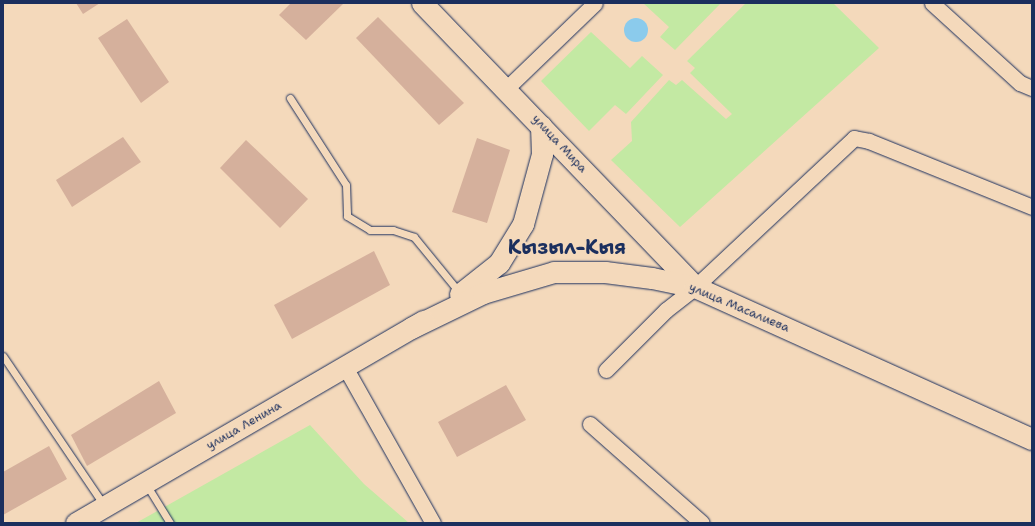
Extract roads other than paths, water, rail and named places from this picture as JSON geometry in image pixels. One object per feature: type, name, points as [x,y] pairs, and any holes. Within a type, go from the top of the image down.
[{"type":"main road","name":"улица Мира","points":[[422,3],[507,88],[541,126],[695,287]]},
{"type":"main road","points":[[411,328],[460,294],[499,263],[523,224],[542,154],[541,126]]},
{"type":"main road","name":"улица Масалиева","points":[[411,328],[483,293],[554,272],[605,272],[695,287],[1032,439]]},
{"type":"main road","name":"улица Ленина","points":[[76,523],[146,484],[411,328]]},
{"type":"street","points":[[507,88],[595,3]]},
{"type":"street","points":[[932,3],[1020,83],[1032,88]]},
{"type":"street","points":[[606,370],[666,310],[695,287],[854,138],[869,141],[1032,207]]},
{"type":"street","points":[[345,367],[433,523]]},
{"type":"street","points":[[590,424],[702,523]]},
{"type":"lane","points":[[290,98],[346,185],[347,216],[370,230],[393,230],[414,237],[460,294]]},
{"type":"lane","points":[[3,356],[105,507]]},
{"type":"lane","points":[[146,484],[170,523]]},
{"type":"water","points":[[636,18],[644,22],[648,30],[644,38],[636,42],[628,38],[624,30],[628,22]]},
{"type":"district","name":"Кызыл-Кыя","points":[[567,247]]}]
